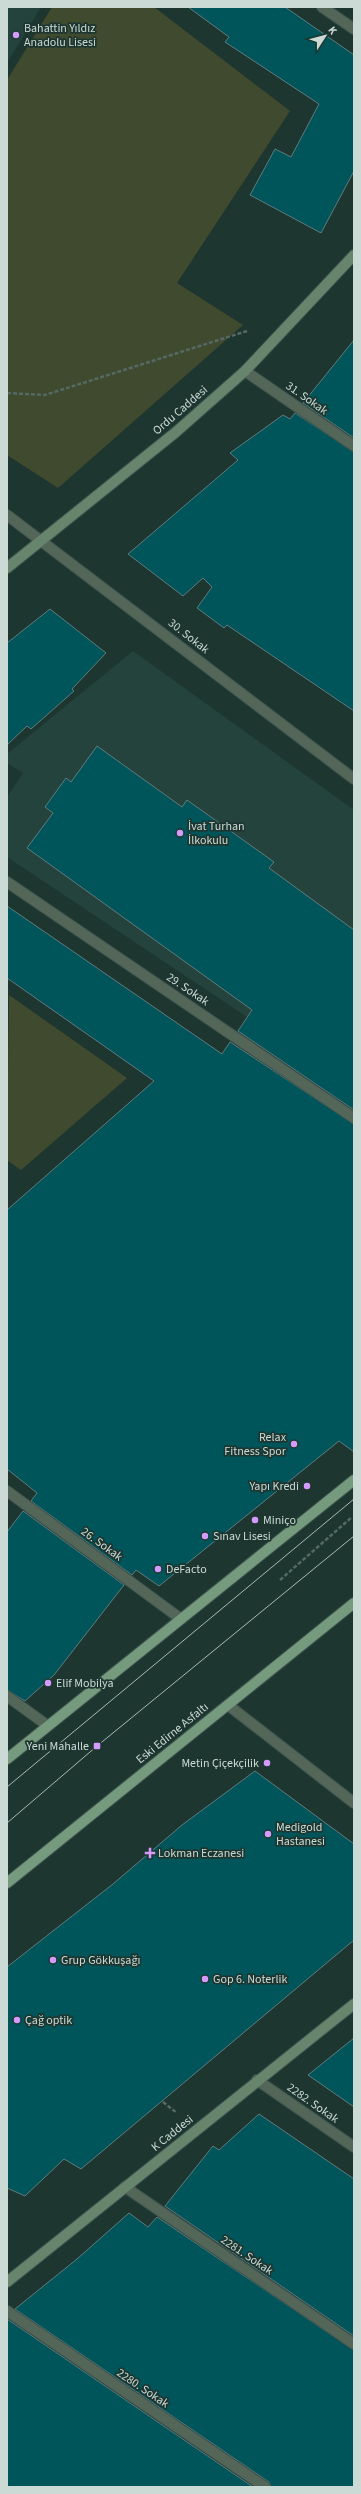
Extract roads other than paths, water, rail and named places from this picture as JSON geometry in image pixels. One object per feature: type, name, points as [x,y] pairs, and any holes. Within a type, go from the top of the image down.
[{"type":"main road","name":"Ordu Caddesi","points":[[7,568],[44,541],[176,432],[245,371],[354,255]]},
{"type":"main road","points":[[7,1759],[354,1480]]},
{"type":"main road","name":"Eski Edirne Asfaltı","points":[[7,1883],[354,1603]]},
{"type":"main road","name":"K Caddesi","points":[[7,2282],[257,2080],[354,2004]]},
{"type":"street","points":[[322,7],[354,29]]},
{"type":"street","name":"31. Sokak","points":[[245,371],[354,446]]},
{"type":"street","name":"30. Sokak","points":[[7,515],[44,541],[354,779]]},
{"type":"street","name":"29. Sokak","points":[[7,882],[354,1118]]},
{"type":"street","name":"26. Sokak","points":[[7,1491],[181,1619]]},
{"type":"street","points":[[7,1696],[48,1726]]},
{"type":"street","points":[[228,1705],[354,1803]]},
{"type":"street","name":"2282. Sokak","points":[[257,2080],[354,2147]]},
{"type":"street","name":"2281. Sokak","points":[[125,2187],[354,2344]]},
{"type":"street","name":"2280. Sokak","points":[[7,2311],[265,2487]]},
{"type":"tram line","points":[[7,1787],[354,1499]]},
{"type":"tram line","points":[[7,1823],[97,1746],[354,1536]]},
{"type":"place","name":"Bahattin Yıldız Anadolu Lisesi","points":[[16,35]]},
{"type":"place","name":"İvat Turhan İlkokulu","points":[[180,833]]},
{"type":"place","name":"Relax Fitness Spor","points":[[294,1444]]},
{"type":"place","name":"Yapı Kredi","points":[[307,1486]]},
{"type":"place","name":"Miniço","points":[[255,1520]]},
{"type":"place","name":"Sınav Lisesi","points":[[205,1536]]},
{"type":"place","name":"DeFacto","points":[[158,1569]]},
{"type":"place","name":"Elif Mobilya","points":[[48,1683]]},
{"type":"place","name":"Yeni Mahalle","points":[[97,1746]]},
{"type":"place","name":"Metin Çiçekçilik","points":[[267,1763]]},
{"type":"place","name":"Medigold Hastanesi","points":[[268,1834]]},
{"type":"place","name":"Lokman Eczanesi","points":[[150,1853]]},
{"type":"place","name":"Grup Gökkuşağı","points":[[53,1960]]},
{"type":"place","name":"Gop 6. Noterlik","points":[[205,1979]]},
{"type":"place","name":"Çağ optik","points":[[17,2020]]}]
